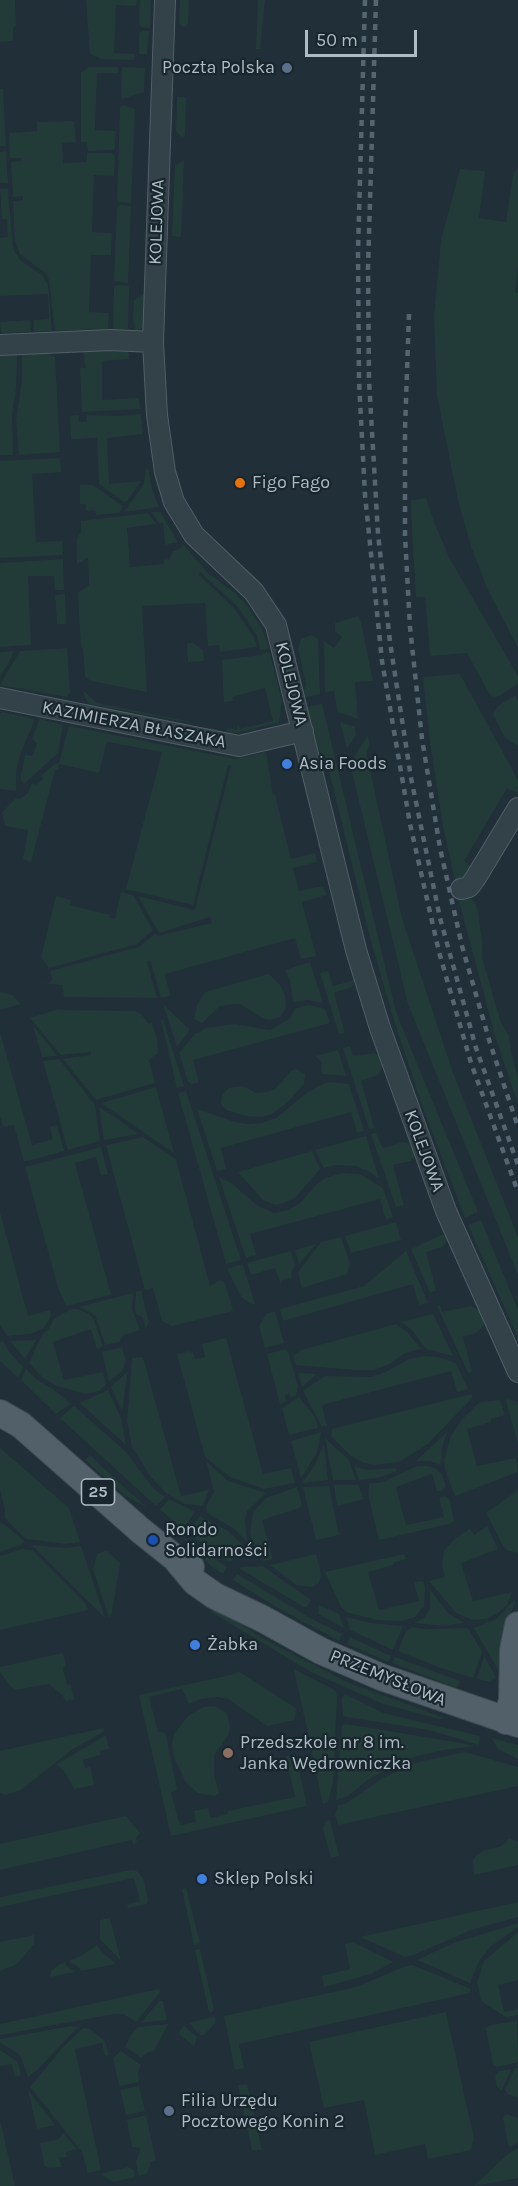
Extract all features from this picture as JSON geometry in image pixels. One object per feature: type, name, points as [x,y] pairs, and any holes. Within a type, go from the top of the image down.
[{"type":"main road","name":"PRZEMYSŁOWA","points":[[0,1397],[10,1419],[176,1558],[204,1589],[238,1609],[263,1619],[350,1665],[436,1698],[512,1722]]},
{"type":"main road","points":[[512,1722],[513,1650],[518,1625]]},
{"type":"street","name":"KOLEJOWA","points":[[165,0],[153,342],[154,381],[161,449],[174,501],[194,536],[254,592],[274,620],[356,950],[380,1028],[446,1211],[518,1372]]},
{"type":"street","points":[[0,345],[111,340],[153,342]]},
{"type":"street","name":"KAZIMIERZA BŁASZAKA","points":[[0,698],[239,746],[303,730]]},
{"type":"street","points":[[461,889],[469,887],[475,879],[518,808]]},
{"type":"green space","points":[[0,0],[15,0],[16,26],[13,27],[13,41],[0,42]]},
{"type":"green space","points":[[86,0],[137,0],[136,6],[116,5],[114,53],[135,54],[134,60],[101,59],[90,54]]},
{"type":"green space","points":[[140,0],[151,0],[150,28],[141,27],[139,24]]},
{"type":"green space","points":[[180,0],[189,0],[188,23],[185,27],[179,23]]},
{"type":"green space","points":[[258,0],[265,0],[260,49],[256,49]]},
{"type":"green space","points":[[149,31],[147,54],[139,54],[139,33]]},
{"type":"green space","points":[[89,67],[118,67],[118,73],[97,73],[95,130],[116,131],[115,149],[112,150],[88,151],[87,142],[81,142],[81,73]]},
{"type":"green space","points":[[122,67],[145,68],[144,92],[121,98]]},
{"type":"green space","points":[[0,89],[3,89],[6,146],[0,146]]},
{"type":"green space","points":[[177,97],[186,97],[185,135],[182,138],[176,131]]},
{"type":"green space","points":[[123,105],[135,109],[131,203],[117,200],[120,107]]},
{"type":"green space","points":[[74,121],[76,142],[62,143],[63,163],[87,162],[87,153],[112,153],[115,156],[114,176],[94,175],[92,232],[112,233],[111,255],[91,255],[89,312],[109,313],[108,329],[55,331],[49,280],[45,273],[20,254],[15,241],[13,201],[23,200],[23,196],[13,197],[11,162],[21,161],[21,158],[10,158],[9,133],[37,131],[37,122]]},
{"type":"green space","points":[[6,151],[8,183],[0,183],[0,152]]},
{"type":"green space","points":[[184,161],[181,237],[172,236],[175,165]]},
{"type":"green space","points":[[518,168],[518,266],[515,292],[518,293],[518,648],[487,588],[472,549],[458,501],[437,396],[434,316],[441,240],[460,169],[485,171],[479,218],[506,222],[513,175]]},
{"type":"green space","points":[[0,189],[8,189],[13,249],[20,260],[42,275],[48,285],[52,331],[34,332],[34,320],[49,319],[48,294],[0,296],[0,238],[8,237],[7,219],[2,219]]},
{"type":"green space","points":[[120,205],[131,206],[128,283],[114,281],[117,208]]},
{"type":"green space","points":[[129,286],[128,329],[113,329],[114,287]]},
{"type":"green space","points":[[146,293],[145,322],[143,328],[136,333],[133,318],[134,300]]},
{"type":"green space","points":[[30,320],[31,332],[1,333],[0,322]]},
{"type":"green space","points":[[128,350],[129,359],[102,361],[102,400],[139,398],[140,409],[82,412],[80,368],[86,368],[83,351]]},
{"type":"green space","points":[[47,353],[55,357],[60,452],[19,455],[16,420],[22,380],[22,355]]},
{"type":"green space","points":[[17,355],[12,415],[13,455],[0,455],[0,356]]},
{"type":"green space","points":[[141,414],[143,434],[107,438],[109,484],[141,481],[124,502],[99,484],[97,438],[71,439],[70,416],[79,415],[79,422],[87,422],[87,415]]},
{"type":"green space","points":[[60,458],[61,472],[32,474],[36,542],[62,541],[63,555],[0,558],[0,461]]},
{"type":"green space","points":[[148,468],[152,489],[159,507],[124,512],[144,484]]},
{"type":"green space","points":[[80,485],[93,485],[123,506],[119,513],[96,515],[95,510],[86,511],[86,504],[80,504]]},
{"type":"green space","points":[[426,498],[450,559],[518,676],[518,684],[499,696],[490,695],[467,653],[430,656],[425,597],[416,597],[411,500]]},
{"type":"green space","points":[[151,512],[161,512],[178,542],[165,545],[163,523],[159,523]]},
{"type":"green space","points":[[148,513],[156,524],[127,528],[130,567],[164,564],[164,559],[169,560],[173,551],[184,545],[208,573],[235,593],[247,606],[262,629],[269,647],[267,649],[260,650],[257,636],[238,607],[200,572],[199,575],[234,608],[254,637],[257,647],[220,652],[219,645],[208,646],[205,603],[142,606],[147,692],[91,681],[85,677],[78,593],[89,585],[88,558],[77,564],[77,538],[81,532],[81,521]]},
{"type":"green space","points":[[63,559],[64,590],[55,590],[54,576],[28,576],[31,645],[0,647],[0,563]]},
{"type":"green space","points":[[65,594],[66,624],[57,624],[55,595]]},
{"type":"green space","points":[[358,616],[373,681],[355,682],[358,719],[338,712],[334,691],[325,692],[324,641],[334,648],[342,637],[335,631],[335,623]]},
{"type":"green space","points":[[311,635],[318,639],[320,694],[303,698],[306,684],[298,649],[301,639]]},
{"type":"green space","points":[[187,643],[193,643],[203,650],[204,661],[188,662]]},
{"type":"green space","points":[[67,648],[70,693],[67,697],[0,685],[20,651]]},
{"type":"green space","points":[[14,651],[8,664],[0,676],[0,652]]},
{"type":"green space","points":[[267,652],[270,654],[282,702],[279,722],[237,733],[227,731],[227,728],[237,730],[238,724],[240,729],[273,721],[265,688],[232,697],[233,701],[224,702],[222,660],[261,655]]},
{"type":"green space","points":[[460,674],[518,780],[518,791],[517,793],[507,788],[464,861],[472,867],[468,874],[455,881],[443,826],[423,677]]},
{"type":"green space","points":[[84,691],[97,703],[191,723],[89,704]]},
{"type":"green space","points":[[515,695],[518,701],[518,746],[505,738],[493,714],[498,706]]},
{"type":"green space","points":[[322,704],[396,1012],[478,1212],[465,1218],[423,1108],[393,1017],[370,938],[326,758],[317,748],[306,707]]},
{"type":"green space","points":[[2,712],[35,719],[20,755],[16,771],[16,791],[0,789],[0,714]]},
{"type":"green space","points":[[40,719],[63,725],[58,753],[24,784],[21,775],[25,755],[32,756],[37,744],[32,738]]},
{"type":"green space","points":[[340,722],[355,727],[356,735],[347,749]]},
{"type":"green space","points":[[69,726],[235,759],[266,752],[273,795],[275,794],[291,859],[315,853],[317,862],[293,868],[299,891],[323,886],[327,895],[302,902],[316,956],[301,959],[295,938],[165,974],[170,996],[161,998],[150,960],[147,962],[157,998],[64,997],[62,985],[34,982],[50,983],[52,979],[50,971],[139,947],[156,933],[158,936],[212,923],[210,917],[159,933],[138,896],[195,910],[231,765],[228,765],[193,905],[126,889],[162,752],[107,742],[99,773],[59,764],[58,770],[55,770],[31,862],[23,859],[28,830],[5,826],[2,812],[16,798],[20,799],[28,793],[32,783],[36,785],[43,779],[42,775],[59,763]]},
{"type":"green space","points":[[368,735],[369,746],[366,751],[402,918],[453,1073],[518,1237],[518,1275],[408,1004],[350,764]]},
{"type":"green space","points":[[121,892],[133,895],[153,930],[137,944],[49,968],[41,958],[56,896],[71,900],[70,905],[110,915],[109,917],[115,919]]},
{"type":"green space","points":[[458,897],[467,897],[472,900],[478,912],[482,957],[500,1020],[509,1036],[518,1077],[518,1104],[494,1032]]},
{"type":"green space","points":[[310,962],[323,1003],[308,1000],[293,1002],[290,981],[285,970]]},
{"type":"green space","points":[[328,971],[333,986],[352,981],[355,974],[356,977],[352,987],[334,993],[345,1033],[339,1034],[320,973]]},
{"type":"green space","points":[[269,974],[280,985],[285,995],[286,1009],[280,1017],[264,1019],[240,1004],[234,1004],[220,1006],[202,1023],[194,1019],[197,1005],[205,992]]},
{"type":"green space","points":[[0,992],[12,995],[21,1004],[0,1010]]},
{"type":"green space","points":[[163,1004],[190,1030],[177,1047]]},
{"type":"green space","points":[[309,1005],[325,1009],[330,1023],[193,1060],[199,1082],[192,1084],[188,1082],[179,1053],[195,1034],[206,1028],[235,1024],[270,1030],[289,1019],[296,1008]]},
{"type":"green space","points":[[58,1009],[135,1011],[141,1014],[149,1024],[152,1023],[157,1039],[158,1053],[149,1060],[155,1083],[96,1100],[63,1059],[91,1055],[91,1052],[61,1055],[30,1018]]},
{"type":"green space","points":[[161,1020],[163,1020],[184,1086],[177,1088]]},
{"type":"green space","points":[[33,1026],[44,1039],[57,1056],[42,1057]]},
{"type":"green space","points":[[0,1032],[32,1145],[53,1139],[50,1127],[57,1125],[64,1151],[24,1162],[14,1125],[3,1127],[0,1116]]},
{"type":"green space","points":[[350,1046],[353,1056],[375,1053],[381,1058],[383,1065],[378,1075],[361,1081],[374,1128],[369,1129],[343,1048]]},
{"type":"green space","points":[[338,1050],[346,1076],[322,1074],[321,1062],[316,1056]]},
{"type":"green space","points":[[59,1059],[95,1105],[100,1141],[68,1150],[43,1061]]},
{"type":"green space","points":[[296,1069],[305,1074],[304,1084],[288,1102],[272,1114],[262,1117],[245,1116],[226,1110],[221,1104],[222,1095],[229,1088],[242,1086],[257,1093],[268,1092],[276,1088],[291,1071]]},
{"type":"green space","points":[[331,1082],[349,1084],[364,1131],[357,1133],[351,1112],[221,1148],[226,1169],[217,1171],[197,1109],[235,1122],[262,1123],[276,1118],[308,1092]]},
{"type":"green space","points":[[156,1087],[174,1153],[101,1103]]},
{"type":"green space","points":[[186,1091],[241,1260],[226,1264],[178,1093]]},
{"type":"green space","points":[[99,1107],[119,1120],[138,1134],[104,1140]]},
{"type":"green space","points":[[376,1133],[383,1148],[402,1142],[414,1149],[414,1157],[411,1161],[393,1165],[404,1205],[396,1207],[371,1134]]},
{"type":"green space","points":[[366,1136],[379,1179],[356,1166],[335,1165],[324,1168],[315,1150]]},
{"type":"green space","points":[[143,1137],[176,1159],[210,1286],[220,1280],[225,1283],[233,1311],[172,1326],[162,1321],[153,1288],[145,1290],[106,1145]]},
{"type":"green space","points":[[101,1147],[108,1174],[101,1176],[96,1157],[75,1163],[111,1295],[66,1306],[58,1288],[25,1167]]},
{"type":"green space","points":[[312,1151],[320,1169],[295,1198],[284,1203],[276,1205],[263,1200],[238,1172]]},
{"type":"green space","points":[[342,1173],[360,1174],[383,1188],[393,1217],[386,1220],[380,1199],[250,1234],[256,1255],[246,1258],[219,1177],[231,1183],[258,1206],[274,1213],[288,1210],[300,1203],[325,1178]]},
{"type":"green space","points":[[0,1212],[28,1316],[50,1310],[51,1316],[43,1329],[30,1334],[7,1336],[0,1325]]},
{"type":"green space","points":[[481,1220],[518,1310],[518,1338],[468,1225]]},
{"type":"green space","points":[[396,1222],[401,1240],[351,1253],[345,1236]]},
{"type":"green space","points":[[446,1233],[447,1241],[442,1247],[426,1252],[436,1290],[430,1293],[411,1249]]},
{"type":"green space","points":[[341,1237],[350,1264],[347,1274],[302,1288],[298,1272],[321,1242]]},
{"type":"green space","points":[[316,1244],[299,1264],[295,1250]]},
{"type":"green space","points":[[291,1251],[295,1265],[291,1274],[292,1278],[281,1281],[281,1285],[275,1268],[251,1275],[247,1263]]},
{"type":"green space","points":[[406,1251],[428,1303],[419,1305],[413,1284],[283,1321],[280,1309],[364,1286]]},
{"type":"green space","points":[[243,1264],[255,1304],[242,1298],[227,1269]]},
{"type":"green space","points":[[141,1290],[149,1322],[146,1329],[143,1318],[136,1314],[135,1309],[136,1292]]},
{"type":"green space","points":[[133,1293],[132,1309],[140,1330],[124,1335],[119,1342],[105,1345],[96,1317],[79,1307]]},
{"type":"green space","points":[[440,1305],[442,1312],[472,1306],[481,1312],[483,1327],[476,1333],[463,1337],[472,1372],[468,1373],[437,1306]]},
{"type":"green space","points":[[71,1309],[78,1309],[89,1314],[94,1320],[103,1346],[97,1349],[91,1329],[53,1342],[64,1380],[103,1372],[106,1385],[99,1391],[86,1394],[57,1386],[43,1378],[29,1363],[42,1334],[49,1329],[54,1319]]},
{"type":"green space","points":[[275,1311],[284,1343],[265,1348],[259,1326],[266,1314]]},
{"type":"green space","points":[[433,1314],[453,1356],[426,1349],[412,1330],[401,1322]]},
{"type":"green space","points":[[396,1324],[407,1332],[421,1349],[405,1353],[390,1364],[374,1370],[296,1365],[293,1356],[301,1350]]},
{"type":"green space","points":[[226,1338],[263,1474],[291,1468],[295,1483],[264,1489],[230,1477],[205,1457],[177,1354],[190,1351],[193,1352],[195,1359],[205,1357],[202,1344]]},
{"type":"green space","points":[[36,1340],[25,1359],[10,1341]]},
{"type":"green space","points":[[3,1341],[23,1367],[18,1378],[0,1361],[0,1342]]},
{"type":"green space","points":[[122,1347],[126,1361],[122,1371],[109,1382],[102,1352]]},
{"type":"green space","points":[[285,1349],[288,1352],[298,1386],[296,1395],[290,1398],[289,1394],[285,1395],[286,1401],[280,1404],[267,1354]]},
{"type":"green space","points":[[424,1356],[438,1357],[456,1363],[468,1389],[457,1392],[451,1371],[322,1405],[327,1426],[322,1427],[303,1391],[325,1376],[370,1377],[386,1372],[409,1359]]},
{"type":"green space","points":[[143,1357],[181,1496],[209,1490],[203,1506],[185,1504],[166,1493],[151,1477],[132,1447],[127,1422],[132,1358]]},
{"type":"green space","points":[[26,1369],[37,1380],[53,1389],[71,1404],[56,1414],[21,1380]]},
{"type":"green space","points":[[128,1371],[122,1411],[111,1387]]},
{"type":"green space","points":[[298,1373],[317,1374],[302,1387]]},
{"type":"green space","points":[[108,1390],[121,1418],[126,1445],[80,1403]]},
{"type":"green space","points":[[471,1394],[473,1397],[428,1444],[399,1462],[374,1465],[364,1463],[351,1456],[331,1436],[332,1429]]},
{"type":"green space","points":[[299,1397],[315,1417],[318,1428],[289,1435],[282,1408]]},
{"type":"green space","points":[[507,1399],[518,1402],[518,1444],[506,1401]]},
{"type":"green space","points":[[500,1400],[505,1415],[467,1429],[477,1466],[516,1458],[518,1472],[455,1496],[445,1470],[444,1460],[451,1436],[462,1419],[480,1402]]},
{"type":"green space","points":[[74,1406],[126,1452],[153,1488],[165,1497],[156,1506],[60,1418]]},
{"type":"green space","points":[[321,1432],[317,1453],[301,1478],[291,1441]]},
{"type":"green space","points":[[447,1432],[442,1448],[441,1465],[430,1461],[416,1461]]},
{"type":"green space","points":[[325,1438],[349,1460],[356,1480],[333,1480]]},
{"type":"green space","points":[[324,1444],[328,1480],[302,1483],[315,1465]]},
{"type":"green space","points":[[0,1448],[69,1508],[80,1542],[65,1544],[26,1539],[5,1518],[0,1490]]},
{"type":"green space","points":[[90,1455],[148,1508],[126,1496],[85,1460]]},
{"type":"green space","points":[[206,1461],[228,1481],[266,1493],[247,1511],[245,1519],[247,1541],[233,1528],[207,1513],[206,1506],[214,1492]]},
{"type":"green space","points":[[354,1466],[366,1470],[396,1468],[397,1471],[378,1478],[359,1480]]},
{"type":"green space","points":[[417,1466],[436,1469],[442,1474],[446,1486],[442,1491],[437,1491],[432,1474],[396,1487],[406,1525],[444,1517],[439,1498],[445,1496],[450,1500],[454,1521],[379,1540],[368,1494],[369,1484],[383,1482]]},
{"type":"green space","points":[[334,1485],[358,1485],[364,1499],[337,1506]]},
{"type":"green space","points":[[329,1486],[339,1535],[316,1540],[303,1487]]},
{"type":"green space","points":[[297,1487],[302,1505],[300,1508],[262,1520],[273,1559],[263,1561],[250,1533],[253,1512],[266,1498]]},
{"type":"green space","points":[[518,1490],[518,1553],[507,1550],[503,1546],[486,1513]]},
{"type":"green space","points":[[169,1499],[195,1512],[183,1530],[160,1509]]},
{"type":"green space","points":[[200,1516],[228,1531],[246,1548],[230,1562],[216,1553],[187,1532]]},
{"type":"green space","points":[[0,1522],[24,1541],[21,1545],[0,1552]]},
{"type":"green space","points":[[487,1526],[498,1549],[461,1563],[473,1601],[512,1592],[507,1605],[496,1614],[486,1619],[473,1620],[456,1613],[429,1581],[445,1577],[442,1565],[444,1550],[457,1537],[470,1529],[474,1535]]},
{"type":"green space","points":[[185,1538],[227,1567],[223,1574],[212,1567]]},
{"type":"green space","points":[[32,1545],[65,1548],[81,1546],[105,1618]]},
{"type":"green space","points":[[22,1549],[32,1550],[85,1603],[88,1610],[0,1630],[0,1556]]},
{"type":"green space","points":[[106,1550],[120,1563],[109,1618],[93,1569],[97,1554]]},
{"type":"green space","points":[[316,1554],[321,1574],[319,1583],[312,1587],[296,1585],[270,1565]]},
{"type":"green space","points":[[404,1554],[406,1559],[368,1572],[379,1610],[419,1601],[414,1582],[423,1581],[424,1606],[415,1617],[402,1621],[377,1620],[346,1612],[341,1607],[325,1572]]},
{"type":"green space","points":[[263,1566],[311,1600],[306,1608],[240,1569],[241,1567]]},
{"type":"green space","points":[[237,1574],[312,1619],[342,1634],[339,1641],[276,1607],[233,1580]]},
{"type":"green space","points":[[430,1589],[448,1613],[464,1623],[443,1626],[414,1623],[424,1618],[430,1608]]},
{"type":"green space","points":[[514,1600],[516,1603],[505,1623],[498,1670],[474,1628],[496,1619]]},
{"type":"green space","points":[[319,1605],[339,1614],[344,1628],[318,1614]]},
{"type":"green space","points":[[215,1608],[262,1638],[347,1682],[445,1718],[439,1719],[383,1704],[311,1672],[211,1612]]},
{"type":"green space","points":[[346,1617],[371,1623],[403,1626],[393,1650],[350,1630]]},
{"type":"green space","points":[[413,1627],[468,1628],[482,1652],[473,1678],[398,1651],[406,1631]]},
{"type":"green space","points":[[350,1637],[391,1656],[388,1662],[347,1644]]},
{"type":"green space","points":[[63,1653],[66,1666],[63,1668],[67,1685],[70,1684],[74,1699],[66,1701],[49,1684],[16,1690],[0,1672],[0,1667]]},
{"type":"green space","points":[[484,1656],[496,1677],[490,1682],[477,1679]]},
{"type":"green space","points":[[395,1657],[460,1681],[457,1688],[392,1663]]},
{"type":"green space","points":[[294,1669],[335,1690],[337,1696],[333,1783],[328,1802],[323,1804]]},
{"type":"green space","points":[[238,1671],[296,1708],[295,1720],[267,1726],[228,1699],[217,1697],[201,1699],[189,1704],[182,1689],[149,1697],[158,1732],[166,1735],[177,1790],[171,1793],[179,1822],[181,1825],[196,1822],[194,1811],[208,1808],[211,1818],[228,1814],[228,1811],[295,1797],[286,1756],[298,1765],[307,1806],[171,1836],[139,1695],[235,1674]]},
{"type":"green space","points":[[345,1694],[383,1713],[480,1736],[479,1745],[429,1730],[346,1717],[343,1715],[342,1699]]},
{"type":"green space","points":[[214,1706],[227,1713],[230,1725],[229,1734],[214,1755],[214,1774],[219,1793],[215,1796],[198,1793],[186,1783],[174,1758],[172,1745],[174,1734],[188,1716],[203,1707]]},
{"type":"green space","points":[[342,1725],[475,1746],[417,1756],[369,1779],[348,1796],[336,1800]]},
{"type":"green space","points":[[103,1728],[105,1731],[73,1749],[22,1789],[6,1795],[0,1793],[0,1751]]},
{"type":"green space","points":[[106,1735],[109,1749],[100,1751],[100,1755],[83,1760],[85,1768],[91,1768],[94,1785],[74,1789],[64,1771],[57,1764]]},
{"type":"green space","points":[[492,1738],[518,1745],[518,1759],[498,1749]]},
{"type":"green space","points":[[465,1752],[518,1767],[518,1786],[338,1825],[335,1815],[338,1805],[345,1804],[383,1778],[418,1762]]},
{"type":"green space","points":[[126,1816],[140,1833],[134,1845],[132,1840],[0,1870],[0,1844]]},
{"type":"green space","points":[[330,1820],[339,1856],[331,1858],[323,1829],[325,1822]]},
{"type":"green space","points":[[509,1838],[518,1842],[518,1865],[474,1875],[473,1860],[476,1856],[483,1851],[502,1846]]},
{"type":"green space","points":[[131,1870],[137,1871],[143,1878],[147,1904],[128,1908],[127,1905],[140,1901],[134,1878],[0,1907],[0,1897]]},
{"type":"green space","points":[[186,1888],[200,1943],[194,1945],[182,1889]]},
{"type":"green space","points":[[518,1902],[518,1917],[471,1930],[405,1957],[360,1937]]},
{"type":"green space","points":[[110,1918],[121,1961],[100,1939],[100,1920]]},
{"type":"green space","points":[[518,1923],[518,1927],[490,1947],[479,1961],[470,1983],[417,1960],[453,1943]]},
{"type":"green space","points":[[518,1932],[518,1980],[498,1985],[504,2012],[518,2009],[518,2015],[506,2017],[481,2001],[477,1982],[484,1961]]},
{"type":"green space","points":[[34,1935],[34,1944],[17,1964],[0,1971],[0,1942]]},
{"type":"green space","points":[[353,1942],[393,1962],[371,1974],[324,1987],[322,1976],[350,1969],[345,1944]]},
{"type":"green space","points":[[97,1945],[116,1964],[81,1971],[79,1967],[70,1963],[70,1960]]},
{"type":"green space","points":[[200,1949],[214,2010],[212,2012],[209,2012],[195,1950]]},
{"type":"green space","points":[[65,1962],[66,1966],[75,1972],[50,1977],[51,1971]]},
{"type":"green space","points":[[412,1965],[471,1989],[470,1993],[239,2044],[244,2068],[235,2070],[224,2016],[356,1987]]},
{"type":"green space","points":[[159,1989],[160,1992],[136,2022],[123,2014],[114,2014],[0,2035],[0,2024]]},
{"type":"green space","points":[[159,2001],[163,2001],[167,2020],[141,2023]]},
{"type":"green space","points":[[446,2012],[474,2139],[471,2150],[428,2159],[425,2144],[375,2155],[364,2100],[324,2108],[309,2042]]},
{"type":"green space","points":[[213,2017],[216,2019],[215,2023],[204,2035],[200,2035],[189,2023]]},
{"type":"green space","points":[[517,2021],[518,2062],[497,2067],[493,2065],[486,2028],[490,2025]]},
{"type":"green space","points":[[168,2024],[154,2051],[146,2053],[141,2058],[125,2047],[130,2036],[138,2027]]},
{"type":"green space","points":[[71,2026],[78,2027],[28,2077],[20,2055],[0,2042],[0,2039]]},
{"type":"green space","points":[[184,2026],[197,2037],[194,2046],[180,2035],[179,2031]]},
{"type":"green space","points":[[83,2028],[90,2029],[105,2041],[109,2055],[105,2056],[102,2043],[75,2049],[101,2170],[88,2173],[82,2152],[30,2087],[64,2046]]},
{"type":"green space","points":[[0,2050],[18,2062],[21,2075],[15,2077],[12,2064],[0,2066]]},
{"type":"green space","points":[[121,2051],[141,2065],[138,2073],[139,2082],[119,2086],[113,2058]]},
{"type":"green space","points":[[515,2068],[518,2068],[518,2098],[508,2094],[505,2090]]},
{"type":"green space","points":[[511,2069],[502,2090],[497,2087],[495,2076],[499,2071]]},
{"type":"green space","points":[[247,2084],[262,2150],[252,2150],[238,2085]]},
{"type":"green space","points":[[139,2086],[145,2111],[126,2115],[120,2090]]},
{"type":"green space","points":[[28,2090],[55,2125],[37,2129]]},
{"type":"green space","points":[[506,2114],[518,2118],[518,2142],[511,2147],[508,2145],[503,2118]]},
{"type":"green space","points":[[146,2115],[155,2161],[150,2162],[147,2173],[139,2176],[136,2162],[141,2148],[132,2147],[127,2120]]},
{"type":"green space","points":[[0,2120],[15,2186],[0,2186]]},
{"type":"green space","points":[[63,2133],[77,2149],[66,2152],[67,2157],[59,2158],[62,2167],[49,2168],[44,2165],[40,2143],[59,2139]]},
{"type":"green space","points":[[518,2148],[518,2178],[474,2186],[509,2153]]},
{"type":"green space","points":[[128,2167],[134,2170],[135,2177],[114,2182],[100,2174]]},
{"type":"railway","points":[[365,0],[358,251],[359,381],[365,495],[382,661],[410,824],[439,952],[471,1063],[518,1192]]},
{"type":"railway","points":[[376,0],[368,268],[369,380],[378,534],[390,642],[411,778],[440,918],[476,1048],[518,1165]]},
{"type":"railway","points":[[409,314],[405,429],[405,536],[410,627],[422,739],[440,848],[462,946],[490,1043],[518,1127]]},
{"type":"place","name":"Poczta Polska","points":[[287,68]]},
{"type":"place","name":"Figo Fago","points":[[240,483]]},
{"type":"place","name":"Asia Foods","points":[[287,764]]},
{"type":"place","name":"Rondo Solidarności","points":[[153,1540]]},
{"type":"place","name":"Żabka","points":[[195,1645]]},
{"type":"place","name":"Przedszkole nr 8 im. Janka Wędrowniczka","points":[[228,1753]]},
{"type":"place","name":"Sklep Polski","points":[[202,1879]]},
{"type":"place","name":"Filia Urzędu Pocztowego Konin 2","points":[[169,2111]]}]
